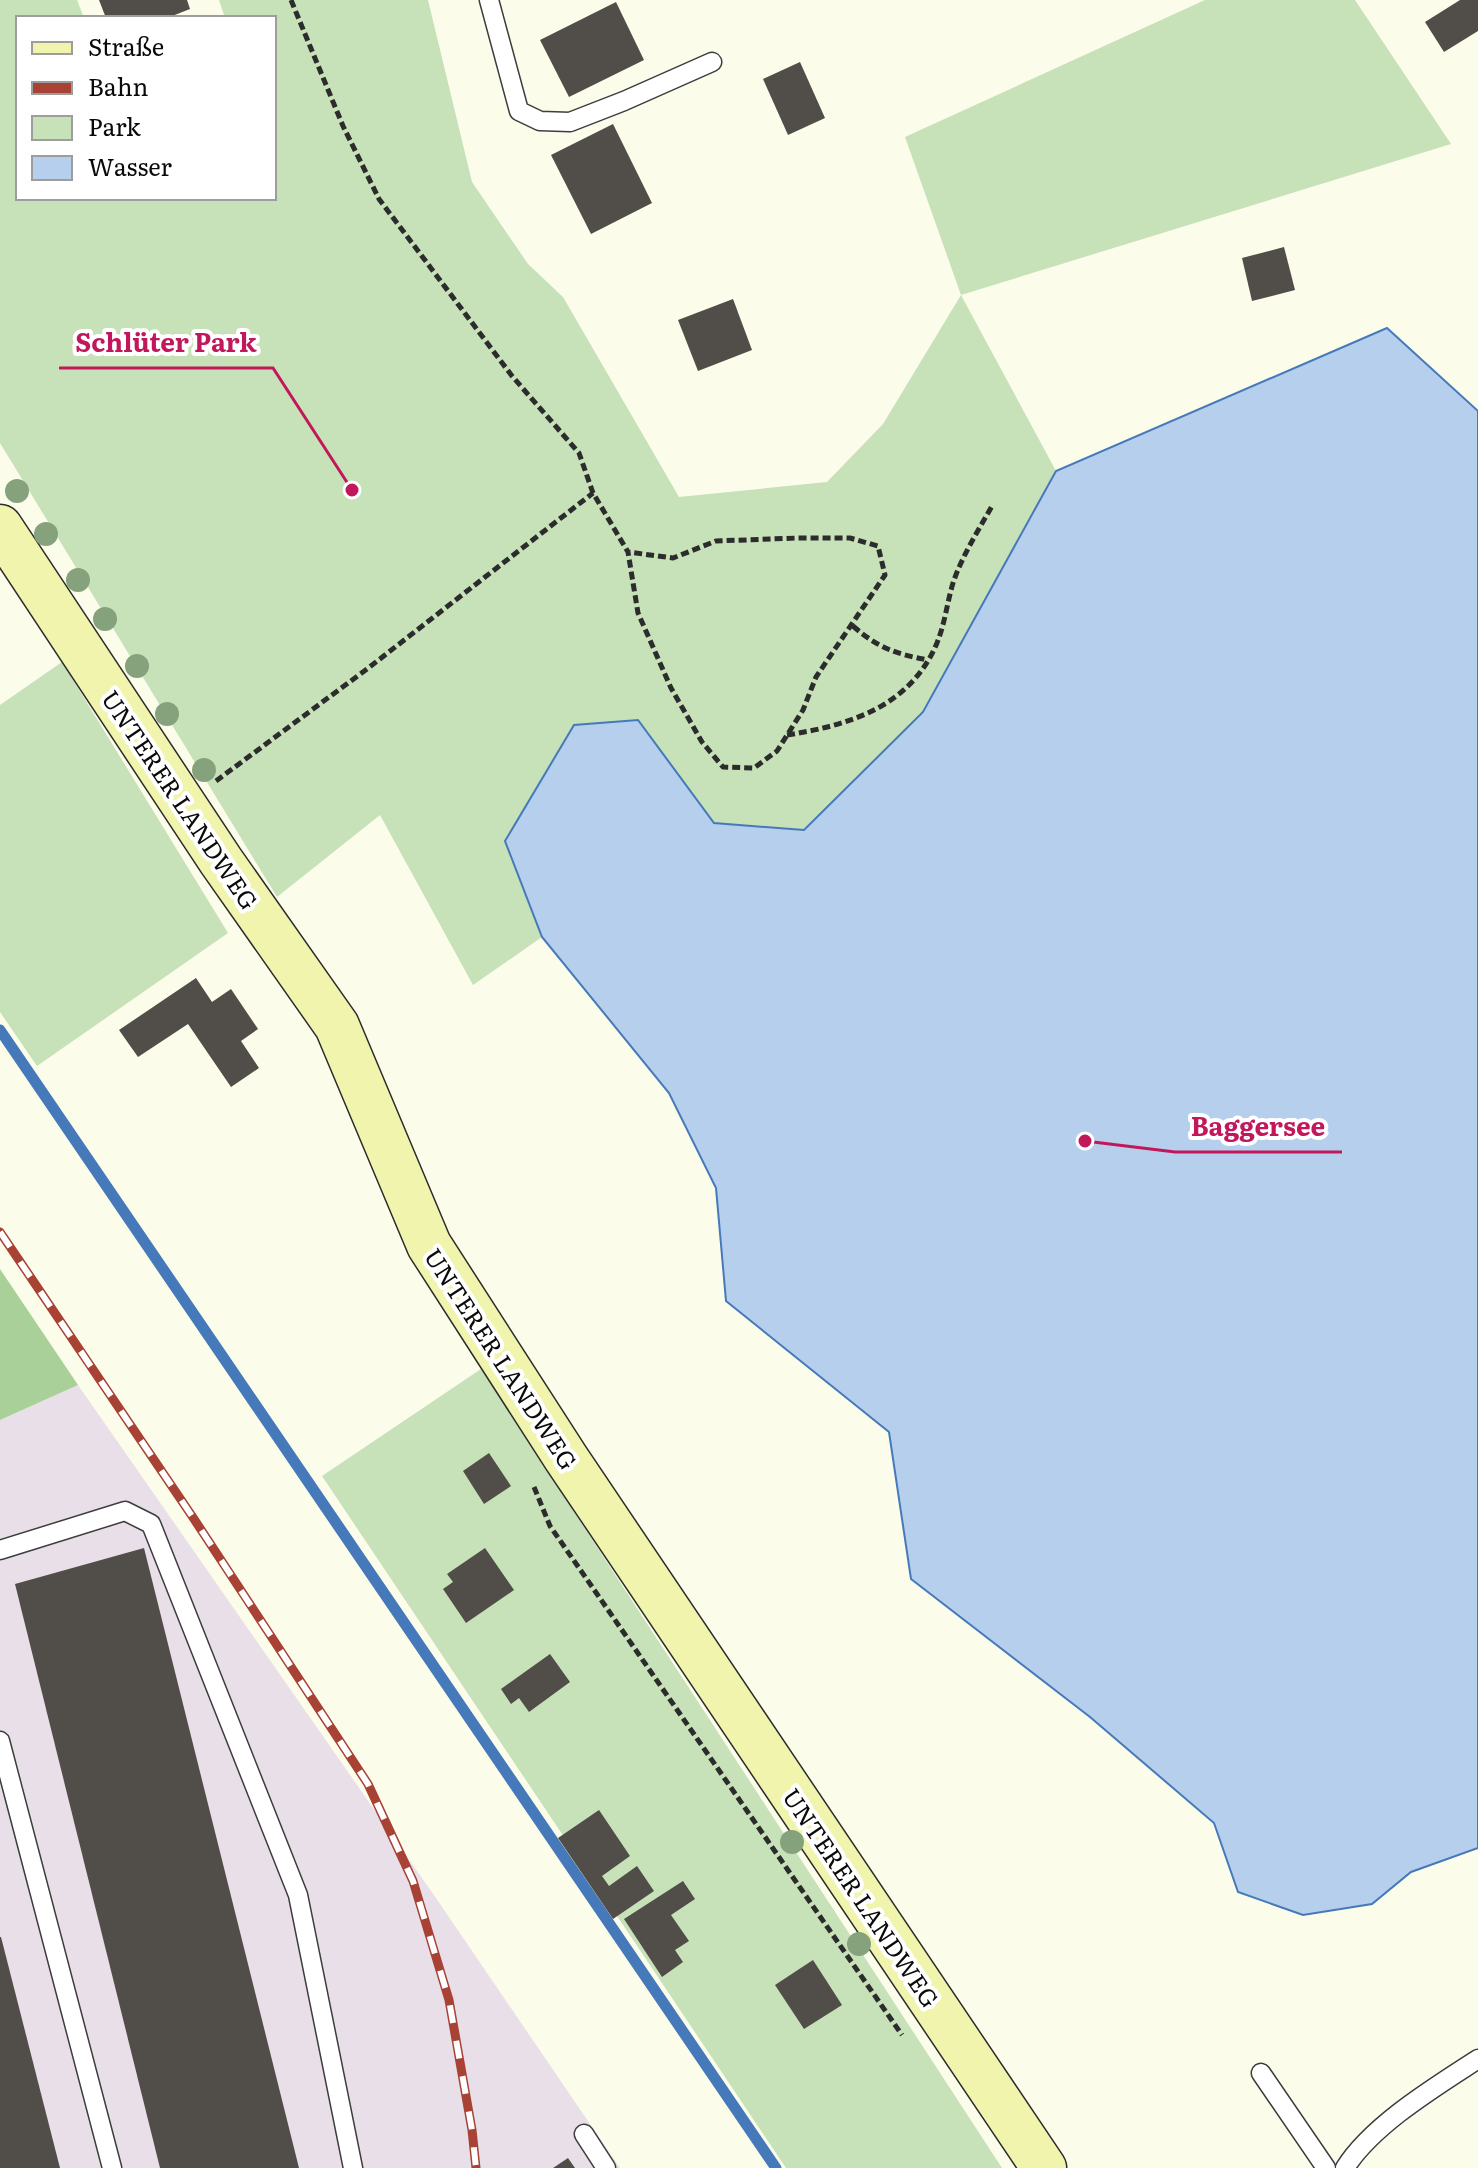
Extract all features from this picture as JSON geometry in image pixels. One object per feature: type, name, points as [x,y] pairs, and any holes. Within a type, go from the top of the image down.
[{"type":"main road","name":"UNTERER LANDWEG","points":[[0,527],[184,804],[337,1026],[429,1245],[554,1438],[1044,2168]]},
{"type":"lane","points":[[489,0],[519,111],[540,121],[570,122],[712,62]]},
{"type":"lane","points":[[0,1550],[125,1511],[151,1524],[298,1895],[353,2168]]},
{"type":"lane","points":[[0,1741],[112,2168]]},
{"type":"lane","points":[[1345,2168],[1355,2152],[1421,2096],[1478,2059]]},
{"type":"lane","points":[[1261,2073],[1326,2168]]},
{"type":"lane","points":[[584,2134],[606,2168]]},
{"type":"path","points":[[291,0],[343,126],[379,199],[512,376],[579,453],[593,493],[628,552],[638,613],[671,688],[702,742],[723,767],[754,768],[777,751],[803,710],[816,677],[885,575],[878,546],[850,538],[716,541],[673,558],[628,552]]},
{"type":"path","points":[[184,804],[274,739],[593,493]]},
{"type":"path","points":[[787,735],[830,728],[885,706],[928,660],[938,640],[953,583],[970,544],[992,506]]},
{"type":"path","points":[[853,626],[874,645],[928,660]]},
{"type":"path","points":[[554,1438],[538,1452],[531,1479],[550,1526],[907,2042]]},
{"type":"shaded area","points":[[78,1385],[620,2168],[0,2168],[0,1420]]},
{"type":"green space","points":[[0,0],[77,0],[83,16],[16,16],[16,200],[276,200],[276,16],[224,16],[219,0],[428,0],[472,182],[528,264],[563,297],[679,497],[827,482],[883,424],[961,295],[1056,471],[923,712],[803,830],[714,823],[638,720],[505,841],[542,937],[473,985],[380,815],[277,897],[0,443]]},
{"type":"green space","points":[[1205,0],[1355,0],[1451,144],[961,295],[905,137]]},
{"type":"green space","points":[[62,662],[228,933],[37,1066],[0,1012],[0,705]]},
{"type":"green space","points":[[0,1269],[78,1385],[0,1420]]},
{"type":"green space","points":[[481,1369],[1002,2168],[786,2168],[322,1476]]},
{"type":"water","points":[[1387,328],[1478,411],[1478,1848],[1411,1872],[1372,1904],[1303,1915],[1238,1892],[1214,1823],[1090,1717],[911,1579],[889,1432],[726,1301],[716,1188],[669,1093],[542,937],[505,841],[574,725],[638,720],[714,823],[804,830],[923,712],[1056,471]]},
{"type":"building","points":[[99,0],[187,0],[190,9],[172,16],[105,16]]},
{"type":"building","points":[[1460,0],[1478,0],[1478,31],[1444,52],[1425,22]]},
{"type":"building","points":[[616,2],[644,60],[569,97],[540,40]]},
{"type":"building","points":[[800,62],[825,118],[788,135],[763,79]]},
{"type":"building","points":[[613,124],[652,203],[591,234],[551,155]]},
{"type":"building","points":[[1284,247],[1295,290],[1252,301],[1242,258]]},
{"type":"building","points":[[733,299],[752,350],[698,371],[678,320]]},
{"type":"building","points":[[196,978],[212,1002],[231,989],[258,1029],[241,1041],[259,1068],[231,1087],[188,1024],[138,1057],[119,1030]]},
{"type":"building","points":[[489,1453],[511,1486],[484,1504],[463,1471]]},
{"type":"building","points":[[144,1548],[299,2168],[160,2168],[15,1584]]},
{"type":"building","points":[[485,1548],[514,1590],[466,1623],[443,1589],[453,1582],[447,1574]]},
{"type":"building","points":[[550,1654],[570,1682],[529,1712],[519,1698],[511,1704],[501,1689]]},
{"type":"building","points":[[599,1810],[630,1856],[602,1876],[609,1886],[637,1866],[654,1891],[613,1919],[558,1838]]},
{"type":"building","points":[[683,1881],[695,1899],[671,1915],[689,1941],[675,1950],[683,1962],[662,1977],[624,1919]]},
{"type":"building","points":[[1,1937],[60,2168],[0,2168]]},
{"type":"building","points":[[813,1960],[842,2005],[804,2029],[775,1985]]},
{"type":"building","points":[[568,2158],[575,2168],[553,2168]]},
{"type":"waterway","points":[[0,1030],[776,2168]]},
{"type":"railway","points":[[0,1232],[368,1784],[413,1881],[449,2000],[476,2168]]},
{"type":"place","name":"Schlüter Park","points":[[352,490]]},
{"type":"place","name":"Baggersee","points":[[1085,1141]]}]
